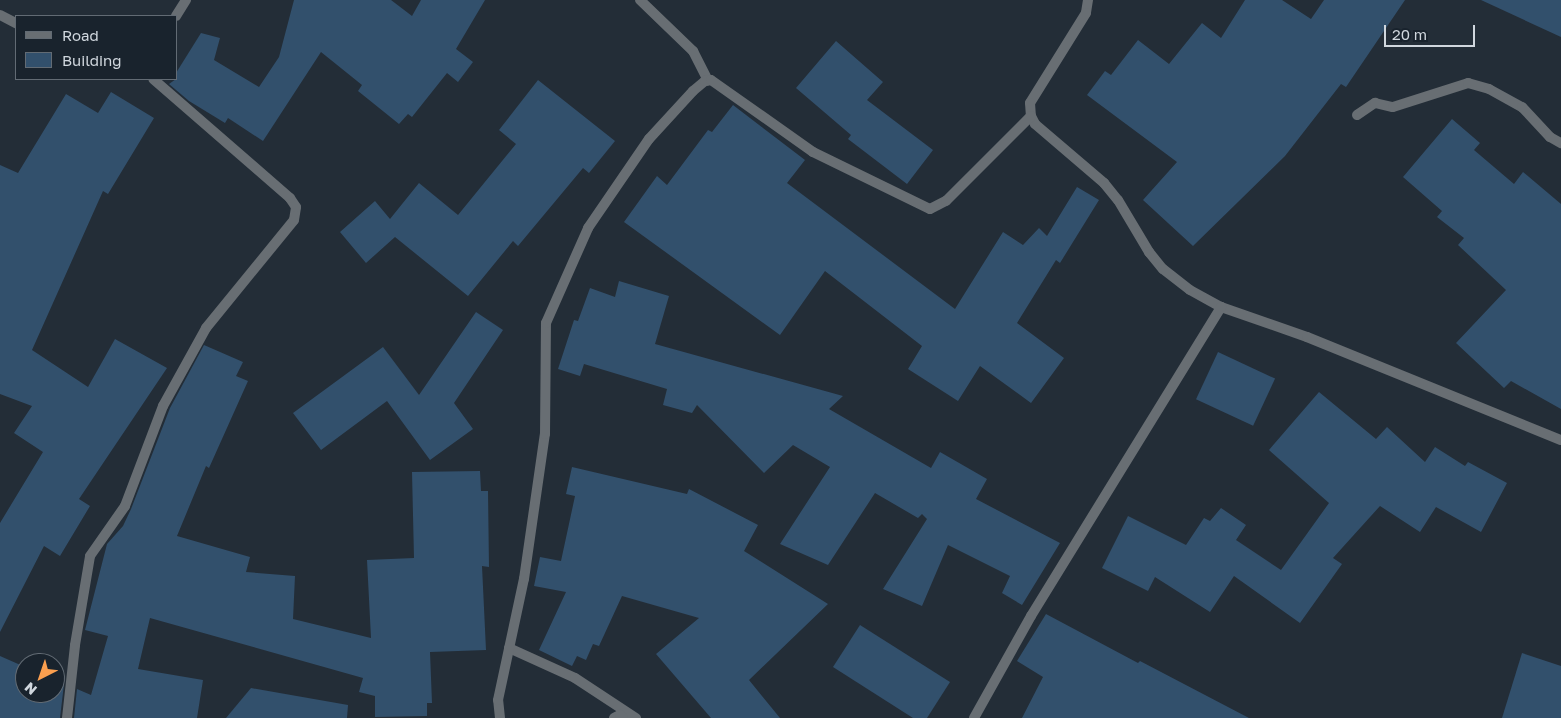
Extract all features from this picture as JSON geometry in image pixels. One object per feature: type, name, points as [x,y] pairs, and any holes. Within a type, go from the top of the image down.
[{"type":"street","points":[[177,15],[186,0]]},
{"type":"street","points":[[640,0],[693,51],[708,80],[722,85],[812,152],[930,209],[946,201],[1031,116]]},
{"type":"street","points":[[1088,0],[1086,13],[1030,103],[1031,116],[1035,124],[1104,184],[1118,200],[1149,252],[1163,269],[1190,290],[1221,307],[1307,337],[1561,440]]},
{"type":"street","points":[[0,15],[15,22]]},
{"type":"street","points":[[67,718],[75,645],[90,556],[126,506],[163,406],[206,328],[294,220],[296,207],[290,198],[154,80]]},
{"type":"street","points":[[500,718],[498,700],[524,579],[545,434],[546,323],[588,228],[649,139],[708,80]]},
{"type":"street","points":[[1357,115],[1375,104],[1393,107],[1468,83],[1489,89],[1522,107],[1550,137],[1561,143]]},
{"type":"street","points":[[974,718],[1031,616],[1221,307]]},
{"type":"street","points":[[509,648],[575,678],[636,718]]},
{"type":"street","points":[[614,718],[620,715],[623,718]]},
{"type":"building","points":[[294,0],[391,0],[412,16],[421,0],[485,0],[456,49],[473,62],[458,82],[447,73],[412,117],[408,114],[399,124],[358,91],[362,85],[321,52],[263,141],[228,118],[225,123],[189,101],[169,84],[178,80],[178,70],[201,33],[220,38],[214,60],[259,87],[279,57]]},
{"type":"building","points":[[1245,0],[1282,0],[1311,19],[1324,0],[1405,0],[1346,87],[1341,84],[1285,156],[1193,246],[1143,200],[1177,162],[1087,95],[1105,71],[1111,75],[1138,40],[1169,64],[1202,23],[1221,38]]},
{"type":"building","points":[[1481,0],[1561,0],[1561,37]]},
{"type":"building","points":[[836,41],[883,82],[867,100],[933,150],[907,184],[848,139],[851,135],[796,88]]},
{"type":"building","points":[[538,80],[615,141],[589,173],[583,168],[518,246],[513,241],[468,296],[395,237],[366,263],[340,232],[375,201],[390,219],[419,183],[458,215],[516,144],[499,130]]},
{"type":"building","points":[[111,92],[154,118],[108,194],[103,191],[32,350],[88,387],[115,339],[167,368],[79,499],[90,506],[60,556],[44,546],[0,632],[0,523],[43,452],[14,433],[32,406],[0,394],[0,165],[18,173],[66,94],[98,113]]},
{"type":"building","points":[[733,105],[805,160],[787,183],[955,309],[1003,232],[1023,245],[1039,228],[1047,236],[1077,187],[1099,200],[1060,263],[1056,260],[1017,323],[1064,358],[1031,403],[980,366],[958,401],[908,369],[922,346],[825,271],[780,335],[624,222],[657,176],[667,185],[708,130],[712,132]]},
{"type":"building","points":[[1452,119],[1480,143],[1474,150],[1514,184],[1523,172],[1561,204],[1561,409],[1511,381],[1504,388],[1456,343],[1506,290],[1458,245],[1464,238],[1437,217],[1442,211],[1403,177]]},
{"type":"building","points":[[619,281],[669,296],[655,344],[843,396],[829,409],[931,468],[940,452],[987,479],[976,499],[1060,543],[1022,605],[1002,593],[1010,576],[948,545],[922,606],[883,589],[927,519],[922,514],[918,518],[875,493],[828,565],[780,544],[830,467],[793,445],[764,473],[697,405],[692,413],[663,405],[667,389],[584,364],[580,376],[558,369],[574,320],[578,321],[590,288],[615,297]]},
{"type":"building","points":[[476,312],[503,330],[454,403],[473,429],[430,460],[387,401],[321,450],[293,413],[383,347],[419,395]]},
{"type":"building","points":[[204,345],[243,362],[236,376],[248,381],[209,468],[206,466],[177,536],[250,557],[246,572],[295,576],[293,619],[371,638],[367,560],[414,558],[412,472],[480,471],[481,491],[488,491],[489,567],[482,566],[486,650],[430,652],[432,703],[427,703],[427,716],[375,717],[375,696],[359,692],[363,678],[150,618],[138,669],[203,680],[197,718],[74,718],[77,689],[91,695],[108,636],[85,630],[107,544],[123,526],[170,408]]},
{"type":"building","points":[[1218,352],[1275,379],[1253,426],[1196,399]]},
{"type":"building","points":[[1319,392],[1376,439],[1387,427],[1425,462],[1435,447],[1465,466],[1468,462],[1507,483],[1481,532],[1436,507],[1420,532],[1380,506],[1333,558],[1342,564],[1300,623],[1234,576],[1210,612],[1155,577],[1148,591],[1102,568],[1128,516],[1186,545],[1204,518],[1210,521],[1221,508],[1246,525],[1236,540],[1281,570],[1329,503],[1269,450]]},
{"type":"building","points":[[572,467],[687,494],[689,489],[758,525],[744,551],[828,604],[749,680],[780,718],[711,718],[656,654],[699,618],[622,596],[599,646],[593,644],[586,660],[577,656],[572,666],[539,650],[566,592],[534,586],[540,557],[561,561],[575,496],[566,494]]},
{"type":"building","points":[[1046,614],[1138,663],[1140,661],[1249,718],[1022,718],[1043,677],[1017,661]]},
{"type":"building","points":[[860,625],[950,682],[927,718],[913,718],[833,667]]},
{"type":"building","points":[[1522,653],[1561,666],[1561,718],[1502,718]]},
{"type":"building","points":[[0,656],[15,663],[15,703],[62,703],[60,718],[0,718]]},
{"type":"building","points":[[251,688],[348,705],[347,718],[226,718]]}]
